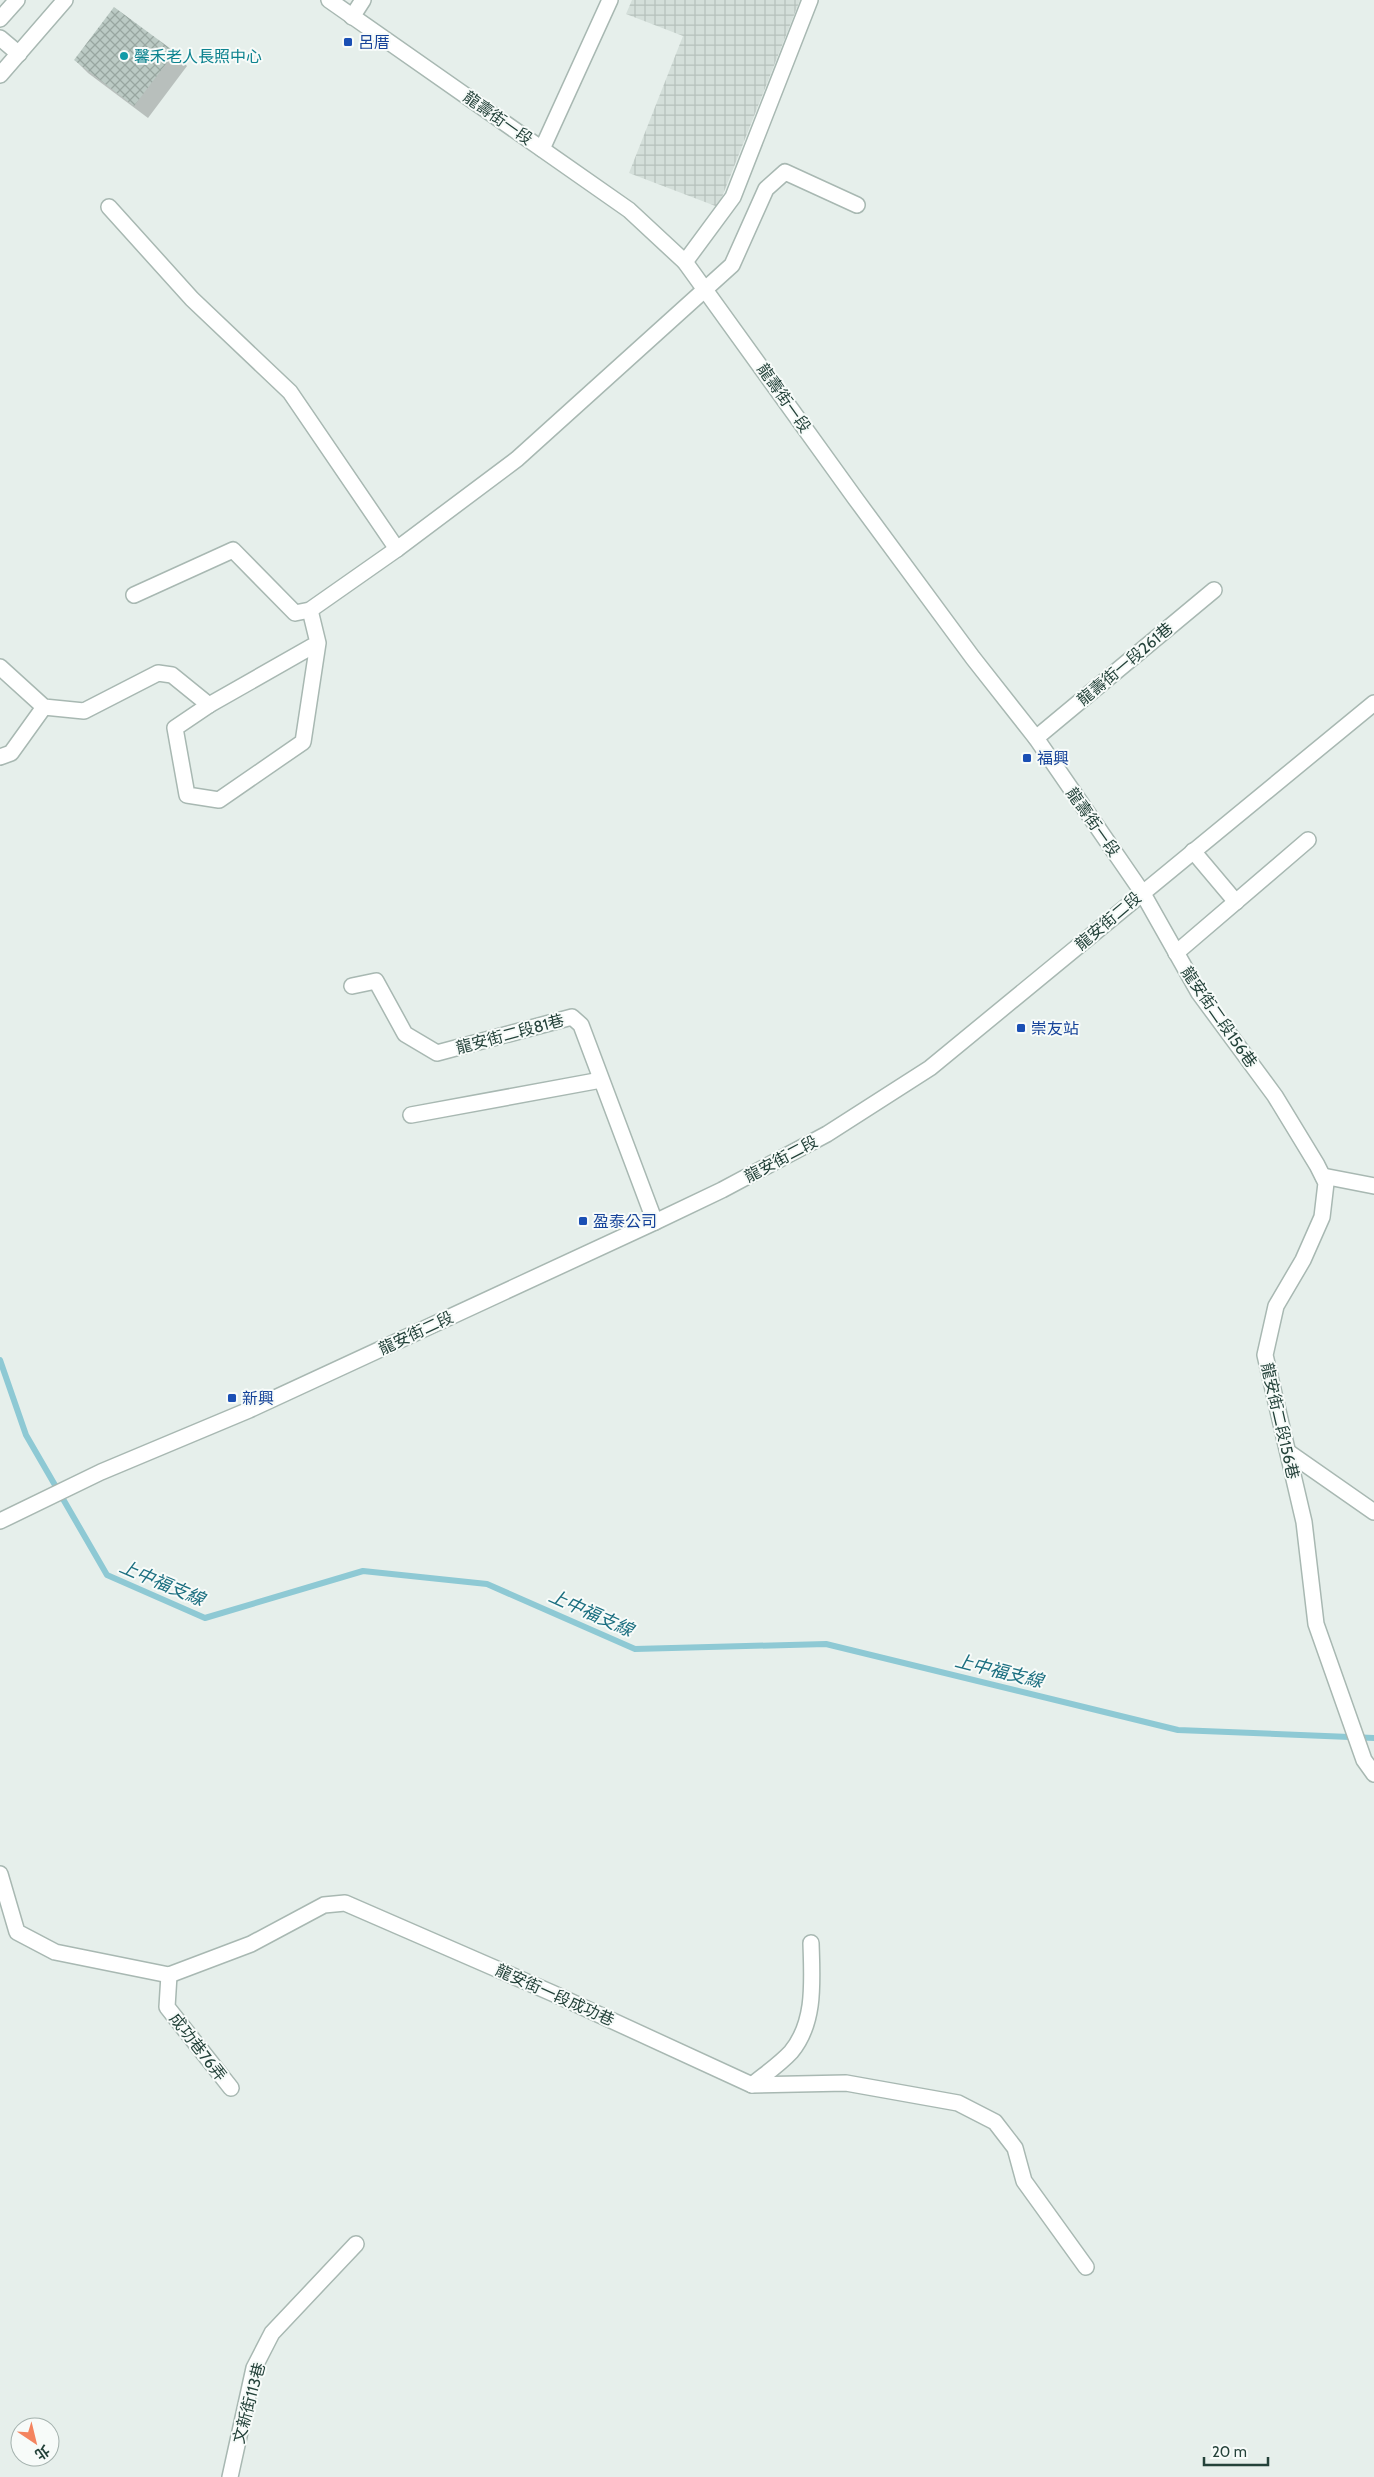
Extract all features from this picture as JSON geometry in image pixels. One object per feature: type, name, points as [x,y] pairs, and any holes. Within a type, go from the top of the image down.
[{"type":"street","points":[[0,19],[17,0]]},
{"type":"street","points":[[0,75],[65,0]]},
{"type":"street","name":"龍壽街一段","points":[[328,0],[629,210],[685,262],[961,642],[1036,738],[1142,892]]},
{"type":"street","points":[[352,17],[363,0]]},
{"type":"street","points":[[542,149],[610,0]]},
{"type":"street","points":[[685,262],[733,197],[810,0]]},
{"type":"street","points":[[0,38],[19,54]]},
{"type":"street","points":[[134,595],[234,550],[295,612],[310,610],[397,549],[517,458],[732,265],[766,189],[785,172],[857,205]]},
{"type":"street","points":[[109,207],[192,299],[290,392],[397,549]]},
{"type":"street","name":"龍壽街一段261巷","points":[[1036,738],[1214,590]]},
{"type":"street","points":[[310,610],[318,643],[303,742],[219,800],[187,795],[175,728],[209,705],[318,643]]},
{"type":"street","points":[[0,667],[44,707],[84,711],[158,673],[172,675],[209,705]]},
{"type":"street","name":"龍安街二段","points":[[0,1521],[101,1472],[250,1410],[655,1222],[722,1190],[827,1134],[930,1068],[1374,703]]},
{"type":"street","points":[[0,757],[11,753],[44,707]]},
{"type":"street","points":[[1176,953],[1308,840]]},
{"type":"street","points":[[1193,851],[1236,902]]},
{"type":"street","name":"龍安街二段156巷","points":[[1142,892],[1199,993],[1275,1096],[1326,1183],[1322,1217],[1303,1260],[1276,1306],[1265,1355],[1304,1522],[1316,1624],[1361,1752],[1374,1774]]},
{"type":"street","name":"龍安街二段81巷","points":[[352,986],[376,981],[405,1034],[437,1053],[572,1017],[581,1025],[655,1222]]},
{"type":"street","points":[[410,1115],[602,1080]]},
{"type":"street","points":[[1323,1176],[1374,1186]]},
{"type":"street","points":[[1288,1452],[1374,1512]]},
{"type":"street","points":[[0,1874],[17,1932],[55,1952],[169,1975]]},
{"type":"street","name":"龍安街一段成功巷","points":[[169,1975],[251,1944],[324,1905],[344,1903],[552,1993],[752,2085],[846,2082],[958,2103],[995,2122],[1015,2148],[1024,2181],[1086,2267]]},
{"type":"street","points":[[752,2085],[791,2052],[805,2026],[813,1996],[811,1944]]},
{"type":"street","name":"成功巷76弄","points":[[169,1975],[167,2007],[231,2088]]},
{"type":"street","name":"文新街113巷","points":[[230,2477],[254,2368],[272,2334],[356,2244]]},
{"type":"shaded area","points":[[632,0],[800,0],[718,207],[629,173],[683,36],[626,14]]},
{"type":"building","name":"馨禾老人長照中心","points":[[114,7],[175,52],[134,106],[74,60]]},
{"type":"waterway","name":"上中福支線","points":[[0,1360],[26,1435],[107,1575],[205,1618],[363,1571],[487,1584],[635,1649],[826,1644],[1178,1730],[1374,1738]]},
{"type":"place","name":"呂厝","points":[[348,42]]},
{"type":"place","name":"馨禾老人長照中心","points":[[124,56]]},
{"type":"place","name":"福興","points":[[1027,758]]},
{"type":"place","name":"崇友站","points":[[1021,1028]]},
{"type":"place","name":"盈泰公司","points":[[583,1221]]},
{"type":"place","name":"新興","points":[[232,1398]]}]
